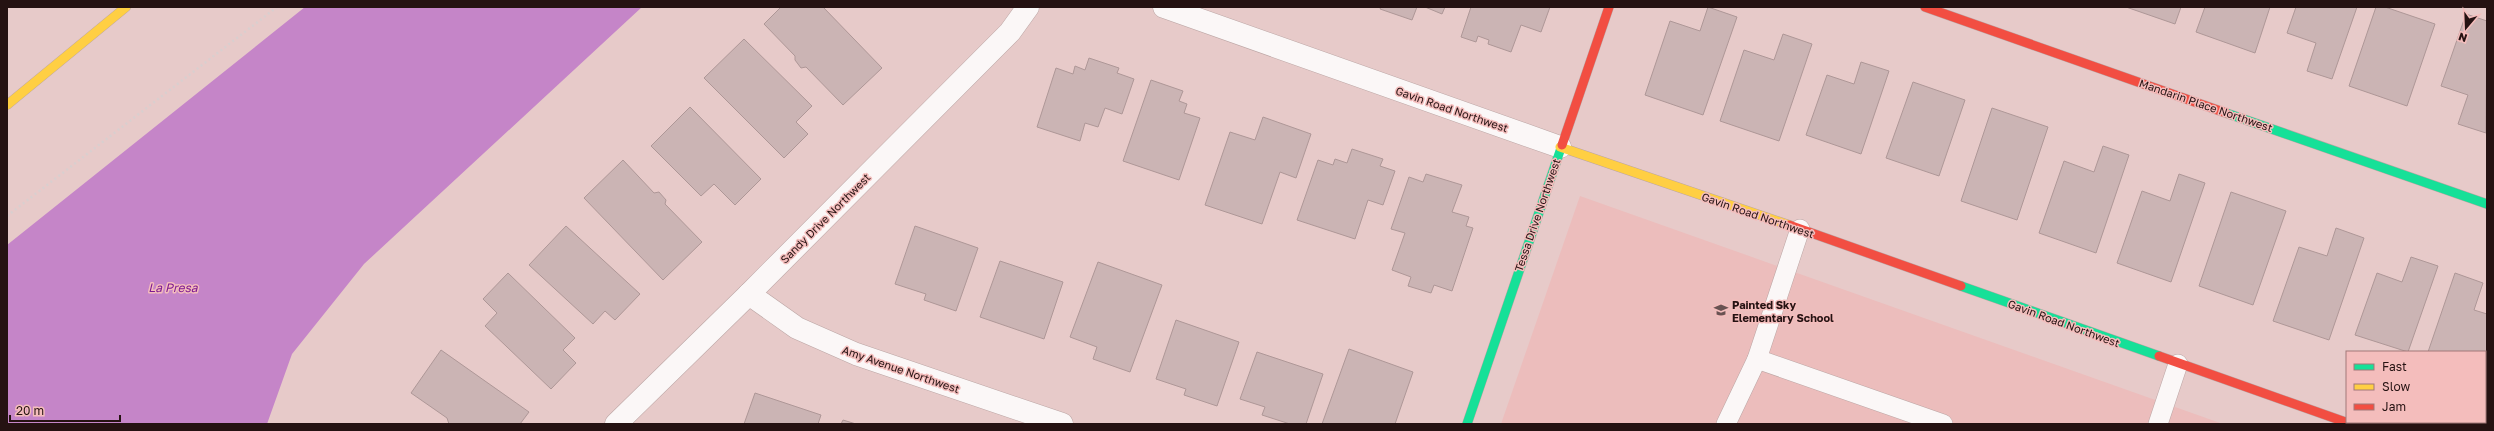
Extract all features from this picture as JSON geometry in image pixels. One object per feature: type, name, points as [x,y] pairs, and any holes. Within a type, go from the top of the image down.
[{"type":"main road","points":[[7,105],[126,7]]},
{"type":"main road","name":"Tessa Drive Northwest","points":[[1466,424],[1609,7]]},
{"type":"main road","name":"Mandarin Place Northwest","points":[[1925,7],[2487,204]]},
{"type":"main road","name":"Gavin Road Northwest","points":[[1560,147],[1800,229],[2178,364],[2346,422]]},
{"type":"street","name":"Sandy Drive Northwest","points":[[616,424],[749,294],[1010,32],[1028,7]]},
{"type":"street","name":"Gavin Road Northwest","points":[[1164,7],[1560,147]]},
{"type":"street","name":"Amy Avenue Northwest","points":[[749,294],[797,328],[856,354],[1062,424]]},
{"type":"lane","points":[[1726,424],[1757,359],[1800,229]]},
{"type":"lane","points":[[1757,359],[1944,424]]},
{"type":"lane","points":[[2158,424],[2178,364]]},
{"type":"path","points":[[7,216],[277,7]]},
{"type":"shaded area","name":"Painted Sky Elementary School","points":[[1580,196],[2223,424],[1501,424]]},
{"type":"water","name":"La Presa","points":[[305,7],[642,7],[364,264],[292,354],[267,424],[7,424],[7,245]]},
{"type":"building","points":[[781,7],[823,7],[882,68],[843,105],[806,67],[801,68],[795,60],[795,56],[764,24]]},
{"type":"building","points":[[1381,7],[1417,7],[1412,20],[1380,9]]},
{"type":"building","points":[[1425,7],[1445,7],[1442,14]]},
{"type":"building","points":[[1471,7],[1550,7],[1541,32],[1521,25],[1511,52],[1488,44],[1489,40],[1478,36],[1476,42],[1461,37]]},
{"type":"building","points":[[1708,7],[1737,17],[1703,115],[1645,95],[1670,21],[1700,31]]},
{"type":"building","points":[[2126,7],[2181,7],[2175,24]]},
{"type":"building","points":[[2205,7],[2270,7],[2255,53],[2196,32]]},
{"type":"building","points":[[2296,7],[2357,7],[2332,79],[2307,71],[2316,43],[2287,33]]},
{"type":"building","points":[[2376,7],[2385,7],[2435,24],[2407,106],[2349,86]]},
{"type":"building","points":[[2466,14],[2487,21],[2486,133],[2458,124],[2468,95],[2441,86]]},
{"type":"building","points":[[1783,34],[1812,44],[1779,141],[1720,121],[1744,50],[1774,60]]},
{"type":"building","points":[[744,39],[812,106],[796,122],[808,134],[784,158],[704,78]]},
{"type":"building","points":[[1089,58],[1119,68],[1117,73],[1134,79],[1122,114],[1105,108],[1098,127],[1085,123],[1080,141],[1037,127],[1056,68],[1073,74],[1075,66],[1085,70]]},
{"type":"building","points":[[1861,62],[1889,71],[1861,154],[1806,135],[1827,75],[1854,84]]},
{"type":"building","points":[[1151,80],[1183,91],[1179,101],[1187,104],[1184,113],[1200,118],[1179,180],[1123,161]]},
{"type":"building","points":[[1913,82],[1965,100],[1939,176],[1886,158]]},
{"type":"building","points":[[690,107],[761,179],[735,205],[714,184],[701,196],[651,146]]},
{"type":"building","points":[[1992,108],[2048,127],[2017,220],[1961,201]]},
{"type":"building","points":[[1263,117],[1311,134],[1296,178],[1280,172],[1262,224],[1205,205],[1230,132],[1255,140]]},
{"type":"building","points":[[2103,146],[2129,155],[2096,253],[2039,233],[2064,161],[2094,172]]},
{"type":"building","points":[[1352,149],[1383,159],[1380,166],[1395,171],[1383,205],[1368,200],[1355,239],[1297,220],[1318,160],[1333,165],[1335,159],[1347,163]]},
{"type":"building","points":[[623,160],[654,193],[659,192],[666,200],[665,204],[702,242],[663,280],[584,198]]},
{"type":"building","points":[[1426,174],[1462,185],[1452,212],[1469,217],[1466,226],[1473,228],[1452,291],[1434,285],[1431,293],[1408,286],[1411,277],[1392,270],[1405,233],[1391,229],[1409,177],[1423,182]]},
{"type":"building","points":[[2179,174],[2205,183],[2171,282],[2117,263],[2142,191],[2170,201]]},
{"type":"building","points":[[2231,192],[2286,211],[2253,305],[2199,286]]},
{"type":"building","points":[[566,226],[640,294],[615,320],[605,311],[593,324],[529,265]]},
{"type":"building","points":[[915,226],[978,248],[956,311],[924,300],[926,294],[895,284]]},
{"type":"building","points":[[2336,228],[2364,238],[2329,340],[2273,321],[2299,247],[2327,256]]},
{"type":"building","points":[[2411,257],[2438,266],[2408,351],[2355,335],[2377,273],[2402,282]]},
{"type":"building","points":[[1000,261],[1063,282],[1044,339],[980,317]]},
{"type":"building","points":[[1098,262],[1162,285],[1130,372],[1093,359],[1097,347],[1070,337]]},
{"type":"building","points":[[508,273],[575,338],[563,350],[576,363],[551,389],[485,326],[497,313],[483,299]]},
{"type":"building","points":[[2455,273],[2483,283],[2474,310],[2487,314],[2486,361],[2486,351],[2428,351]]},
{"type":"building","points":[[1176,320],[1239,342],[1217,406],[1184,395],[1186,389],[1156,379]]},
{"type":"building","points":[[1349,349],[1413,372],[1395,424],[1322,424]]},
{"type":"building","points":[[441,350],[529,412],[520,424],[449,424],[447,418],[411,393]]},
{"type":"building","points":[[1257,352],[1323,374],[1306,424],[1290,424],[1262,415],[1265,407],[1240,399]]},
{"type":"building","points":[[755,393],[821,415],[818,424],[744,424]]},
{"type":"building","points":[[843,420],[856,424],[841,424]]},
{"type":"traffic: fast","points":[[2226,113],[2487,204]]},
{"type":"traffic: fast","points":[[1467,424],[1562,145]]},
{"type":"traffic: fast","points":[[1961,286],[2159,356]]},
{"type":"traffic: slow","points":[[7,105],[126,7]]},
{"type":"traffic: slow","points":[[1560,147],[1789,225]]},
{"type":"traffic: jam","points":[[1562,145],[1609,7]]},
{"type":"traffic: jam","points":[[1925,7],[2226,113]]},
{"type":"traffic: jam","points":[[1789,225],[1961,286]]},
{"type":"traffic: jam","points":[[2159,356],[2346,422]]},
{"type":"place","name":"Painted Sky Elementary School","points":[[1721,310]]}]
